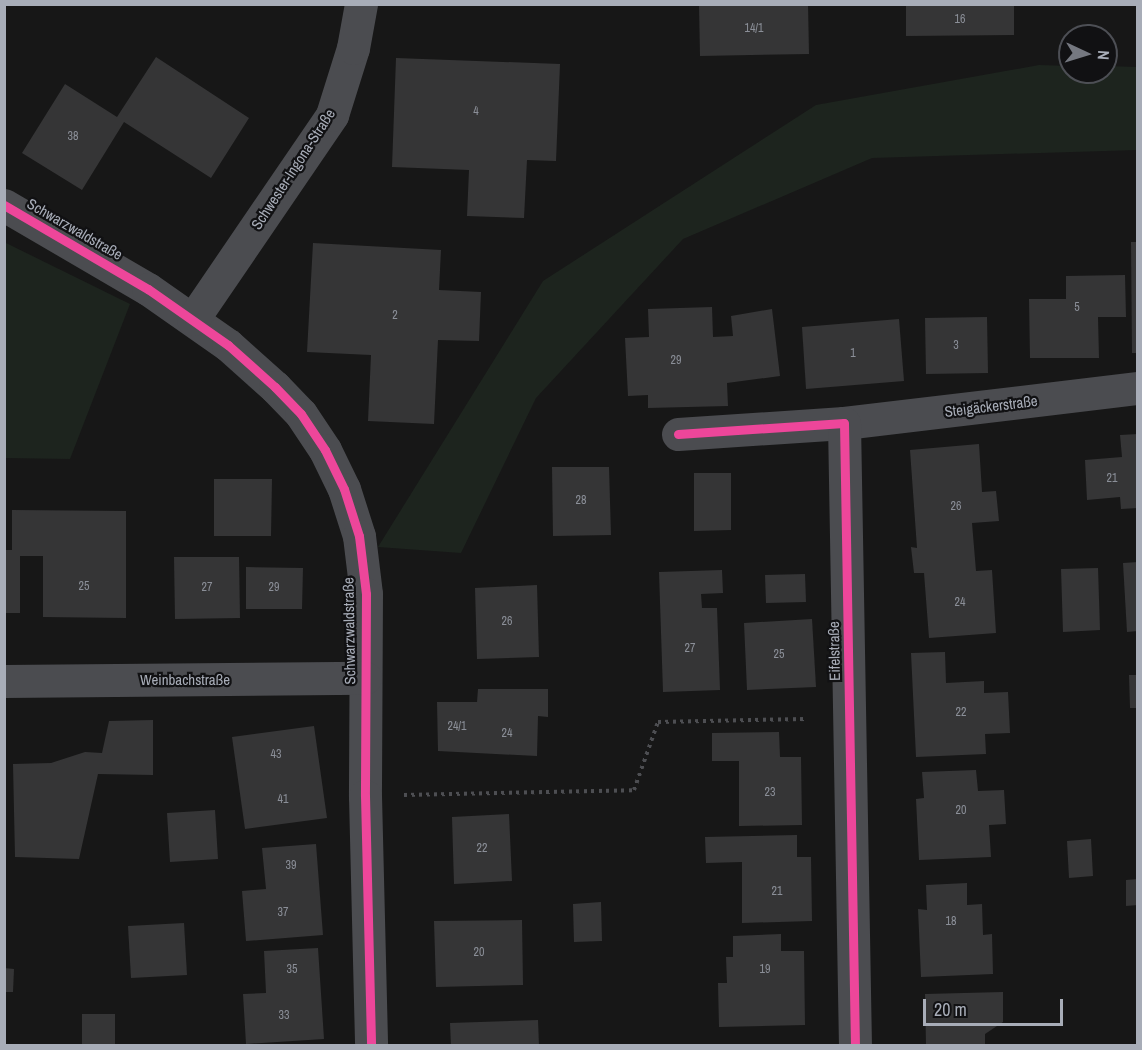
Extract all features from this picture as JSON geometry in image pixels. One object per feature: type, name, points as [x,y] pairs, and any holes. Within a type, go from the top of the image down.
[{"type":"street","name":"Schwester-Ingona-Straße","points":[[193,319],[332,115],[352,48],[361,4]]},
{"type":"street","name":"Schwarzwaldstraße","points":[[4,205],[148,289],[193,319],[275,387],[301,414],[325,450],[344,489],[359,536],[366,594],[365,796],[371,1046]]},
{"type":"street","name":"Steigäckerstraße","points":[[844,423],[1137,388]]},
{"type":"street","points":[[678,434],[844,423]]},
{"type":"street","name":"Eifelstraße","points":[[844,423],[855,1046]]},
{"type":"street","name":"Weinbachstraße","points":[[4,681],[365,678]]},
{"type":"path","points":[[365,796],[634,790],[658,722],[850,719]]},
{"type":"shaded area","points":[[1039,65],[1058,66],[1058,84],[1118,84],[1118,66],[1137,67],[1137,150],[872,158],[683,239],[536,398],[461,553],[378,547],[543,281],[816,105]]},
{"type":"shaded area","points":[[4,242],[130,304],[70,459],[5,458]]},
{"type":"building","points":[[699,4],[808,4],[809,54],[700,56]]},
{"type":"building","points":[[906,4],[1014,4],[1014,35],[906,36]]},
{"type":"building","points":[[156,57],[249,118],[211,178],[124,122],[82,190],[22,153],[65,84],[117,117]]},
{"type":"building","points":[[396,58],[560,64],[556,161],[527,160],[524,218],[467,216],[469,170],[392,167]]},
{"type":"building","points":[[1131,242],[1138,242],[1138,353],[1132,353]]},
{"type":"building","points":[[313,243],[441,250],[439,290],[481,292],[479,341],[438,340],[434,424],[368,421],[371,355],[307,352]]},
{"type":"building","points":[[1125,275],[1126,317],[1098,317],[1099,358],[1030,358],[1029,299],[1066,299],[1066,276]]},
{"type":"building","points":[[712,307],[713,337],[733,336],[731,316],[772,309],[780,376],[727,383],[728,406],[648,408],[648,395],[628,396],[625,338],[649,337],[648,309]]},
{"type":"building","points":[[987,317],[988,373],[926,374],[925,318]]},
{"type":"building","points":[[899,319],[904,381],[806,389],[802,327]]},
{"type":"building","points":[[1138,434],[1138,508],[1121,509],[1120,497],[1087,500],[1085,460],[1122,457],[1120,435]]},
{"type":"building","points":[[979,444],[982,492],[996,491],[999,521],[972,523],[976,571],[992,570],[996,633],[929,638],[924,573],[914,573],[911,547],[917,548],[910,450]]},
{"type":"building","points":[[552,467],[609,467],[611,535],[553,536]]},
{"type":"building","points":[[694,473],[731,473],[731,530],[694,531]]},
{"type":"building","points":[[214,479],[272,479],[271,536],[214,536]]},
{"type":"building","points":[[12,510],[126,511],[126,618],[43,617],[43,556],[20,556],[20,613],[4,613],[4,550],[12,550]]},
{"type":"building","points":[[174,557],[239,557],[240,618],[175,619]]},
{"type":"building","points":[[1138,562],[1138,631],[1127,632],[1123,563]]},
{"type":"building","points":[[246,567],[303,568],[302,609],[246,609]]},
{"type":"building","points":[[1098,568],[1100,630],[1063,632],[1061,569]]},
{"type":"building","points":[[722,570],[723,593],[701,594],[702,608],[717,608],[720,690],[663,692],[659,572]]},
{"type":"building","points":[[805,574],[806,602],[766,603],[765,575]]},
{"type":"building","points":[[537,585],[539,657],[477,659],[475,588]]},
{"type":"building","points":[[812,619],[816,687],[747,690],[744,623]]},
{"type":"building","points":[[945,652],[946,683],[984,681],[984,693],[1008,692],[1010,733],[985,734],[986,754],[916,757],[911,653]]},
{"type":"building","points":[[1129,675],[1138,675],[1138,708],[1130,708]]},
{"type":"building","points":[[478,689],[548,689],[548,717],[538,716],[537,756],[438,751],[437,702],[477,702]]},
{"type":"building","points":[[153,720],[153,775],[98,774],[79,859],[15,857],[13,764],[51,763],[85,752],[102,753],[109,721]]},
{"type":"building","points":[[314,726],[327,818],[245,829],[232,737]]},
{"type":"building","points":[[779,732],[780,757],[801,757],[802,825],[739,826],[739,761],[712,761],[712,733]]},
{"type":"building","points":[[976,770],[978,791],[1004,790],[1006,824],[989,825],[991,857],[919,860],[916,799],[924,798],[922,772]]},
{"type":"building","points":[[215,810],[218,859],[170,862],[167,813]]},
{"type":"building","points":[[509,814],[512,881],[454,884],[452,817]]},
{"type":"building","points":[[797,835],[797,857],[811,857],[812,921],[742,923],[742,862],[706,863],[705,837]]},
{"type":"building","points":[[1091,839],[1093,876],[1069,878],[1067,841]]},
{"type":"building","points":[[316,844],[323,935],[246,941],[242,891],[266,889],[262,848]]},
{"type":"building","points":[[1138,879],[1138,905],[1126,906],[1126,880]]},
{"type":"building","points":[[967,883],[967,905],[982,904],[983,935],[992,934],[993,974],[921,977],[918,909],[927,910],[926,885]]},
{"type":"building","points":[[601,902],[602,941],[574,942],[573,904]]},
{"type":"building","points":[[522,920],[523,985],[436,987],[434,921]]},
{"type":"building","points":[[184,923],[187,975],[131,978],[128,926]]},
{"type":"building","points":[[781,934],[781,951],[804,951],[805,1025],[719,1027],[718,983],[727,983],[726,957],[733,957],[733,936]]},
{"type":"building","points":[[318,948],[324,1039],[246,1044],[243,994],[266,993],[264,951]]},
{"type":"building","points":[[4,968],[14,969],[13,992],[4,992]]},
{"type":"building","points":[[1003,992],[1003,1022],[985,1034],[985,1046],[926,1046],[925,994]]},
{"type":"building","points":[[82,1014],[115,1014],[115,1046],[82,1046]]},
{"type":"building","points":[[538,1020],[539,1046],[451,1046],[450,1023]]},
{"type":"cycle path","points":[[4,205],[148,289],[228,345],[301,414],[325,450],[344,489],[359,536],[366,594],[365,796],[371,1046]]},
{"type":"cycle path","points":[[678,434],[844,423],[855,1046]]}]
